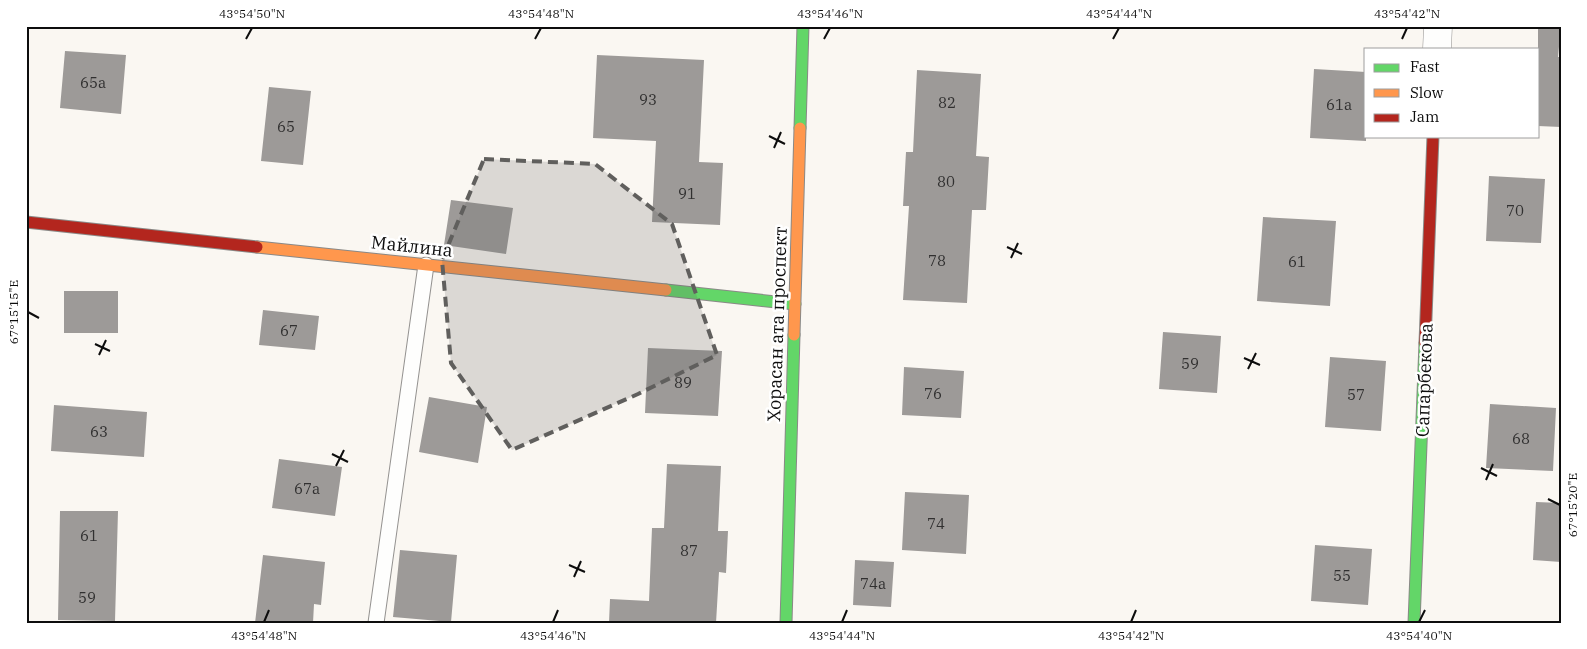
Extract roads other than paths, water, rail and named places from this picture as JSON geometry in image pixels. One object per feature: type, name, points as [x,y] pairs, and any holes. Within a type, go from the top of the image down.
[{"type":"street","name":"Хорасан ата проспект","points":[[786,623],[802,26]]},
{"type":"street","points":[[1437,48],[1438,26]]},
{"type":"street","name":"Сапарбекова","points":[[1414,623],[1433,138]]},
{"type":"street","name":"Майлина","points":[[26,222],[795,304]]},
{"type":"lane","points":[[376,623],[426,265]]}]
